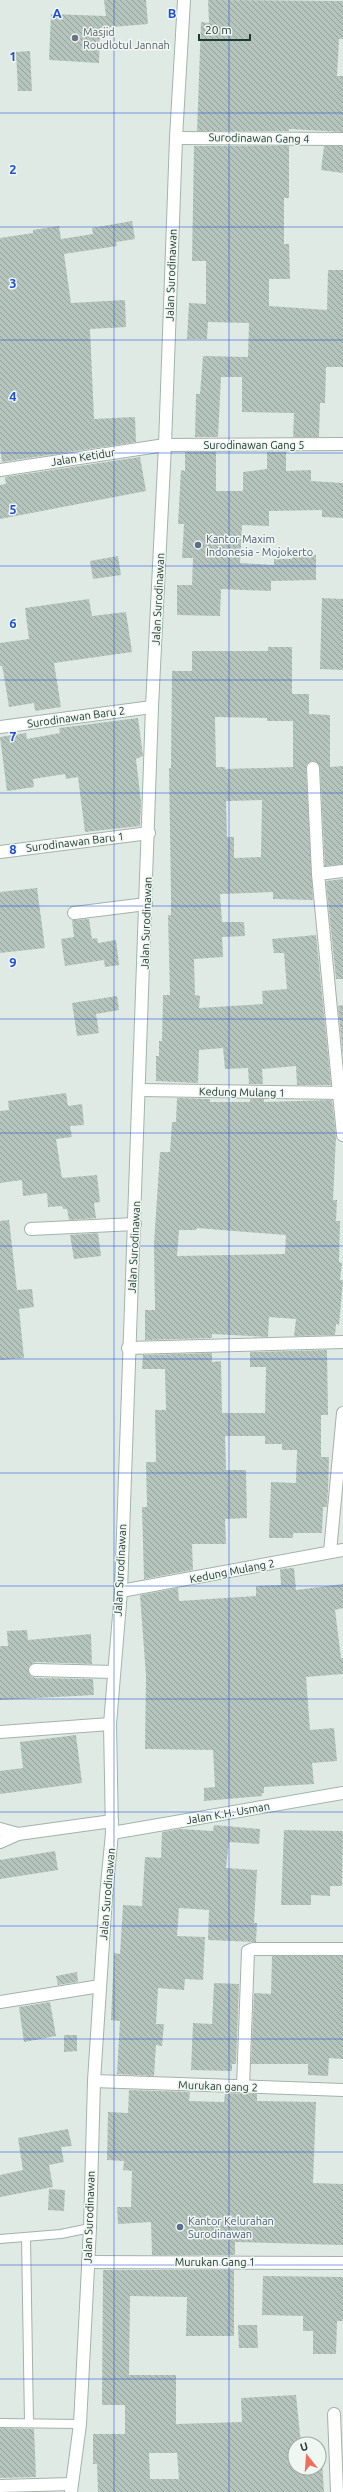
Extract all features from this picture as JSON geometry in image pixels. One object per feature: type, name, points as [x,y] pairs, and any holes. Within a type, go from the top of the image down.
[{"type":"street","name":"Jalan Surodinawan","points":[[72,2488],[80,2424],[90,2228],[94,2081],[112,1827],[110,1724],[120,1592],[128,1348],[135,1224],[140,1090],[152,707],[165,445],[176,138],[184,0]]},
{"type":"street","name":"Surodinawan Gang 4","points":[[176,138],[343,139]]},
{"type":"street","name":"Surodinawan Gang 5","points":[[165,445],[343,444]]},
{"type":"street","name":"Jalan Ketidur","points":[[0,470],[165,445]]},
{"type":"street","name":"Surodinawan Baru 2","points":[[0,727],[152,707]]},
{"type":"street","points":[[313,768],[318,874],[341,1093],[343,1135]]},
{"type":"street","name":"Surodinawan Baru 1","points":[[0,852],[149,833]]},
{"type":"street","points":[[318,874],[343,871]]},
{"type":"street","points":[[74,912],[146,904]]},
{"type":"street","name":"Kedung Mulang 1","points":[[140,1090],[341,1093]]},
{"type":"street","points":[[31,1229],[135,1224]]},
{"type":"street","points":[[128,1348],[343,1342]]},
{"type":"street","points":[[330,1552],[343,1413]]},
{"type":"street","name":"Kedung Mulang 2","points":[[120,1592],[343,1550]]},
{"type":"street","points":[[35,1670],[114,1672]]},
{"type":"street","points":[[0,1732],[110,1724]]},
{"type":"street","name":"Jalan K.H. Usman","points":[[18,1834],[112,1827],[343,1793]]},
{"type":"street","points":[[0,1829],[18,1834]]},
{"type":"street","points":[[0,1842],[18,1834]]},
{"type":"street","points":[[243,2087],[248,1951],[252,1949],[343,1948]]},
{"type":"street","points":[[0,2002],[100,1986]]},
{"type":"street","name":"Murukan gang 2","points":[[94,2081],[343,2090]]},
{"type":"street","name":"Murukan Gang 1","points":[[88,2262],[343,2263]]},
{"type":"street","points":[[334,2414],[337,2492]]},
{"type":"street","points":[[0,2486],[72,2488]]},
{"type":"lane","points":[[0,2239],[61,2234],[90,2228]]},
{"type":"lane","points":[[26,2238],[29,2423]]},
{"type":"lane","points":[[0,2423],[80,2424]]},
{"type":"building","name":"Masjid Roudlotul Jannah","points":[[104,0],[146,0],[148,24],[100,28],[99,63],[49,60],[51,14],[106,16]]},
{"type":"building","points":[[208,0],[343,1],[343,39],[339,39],[337,76],[343,76],[343,132],[289,129],[289,131],[197,131],[201,22],[209,23]]},
{"type":"building","points":[[30,51],[32,91],[18,91],[16,52]]},
{"type":"building","points":[[194,146],[289,146],[289,198],[284,198],[284,244],[289,244],[290,279],[269,279],[269,306],[327,310],[328,270],[343,270],[343,367],[326,367],[325,403],[320,403],[319,437],[293,437],[294,413],[242,412],[242,377],[221,377],[218,437],[195,437],[196,394],[200,394],[203,356],[248,357],[249,323],[208,322],[207,339],[187,339],[189,303],[206,304],[206,261],[192,261]]},
{"type":"building","points":[[324,146],[343,146],[343,173],[321,170]]},
{"type":"building","points":[[132,221],[135,239],[116,242],[117,246],[64,254],[71,303],[125,300],[126,327],[90,329],[94,419],[135,417],[136,442],[2,462],[0,448],[0,238],[33,233],[33,230],[59,226],[61,239],[93,234],[92,228]]},
{"type":"building","points":[[185,452],[216,452],[216,491],[243,491],[243,472],[267,469],[267,452],[286,452],[286,471],[311,470],[311,481],[343,483],[343,518],[322,517],[322,510],[269,511],[269,526],[242,525],[240,563],[274,565],[274,559],[292,559],[292,556],[316,555],[316,580],[271,581],[271,591],[221,589],[220,616],[177,615],[177,585],[192,585],[193,558],[182,558],[184,524],[178,524],[181,470],[185,471]]},
{"type":"building","points":[[140,457],[146,491],[0,519],[0,485],[6,484],[5,477]]},
{"type":"building","points":[[118,556],[121,575],[93,579],[90,561]]},
{"type":"building","points":[[322,598],[343,599],[343,670],[320,669]]},
{"type":"building","points":[[89,599],[92,616],[126,612],[132,652],[54,663],[61,707],[35,711],[34,703],[9,707],[3,670],[2,666],[0,666],[0,643],[29,639],[25,608]]},
{"type":"building","points":[[268,647],[292,647],[292,694],[309,694],[309,714],[330,715],[330,767],[343,766],[343,864],[325,866],[320,768],[317,762],[312,761],[307,764],[306,768],[313,900],[273,899],[273,892],[220,894],[222,922],[244,922],[245,936],[222,937],[223,957],[194,959],[195,995],[200,996],[199,1008],[263,1004],[262,991],[287,989],[284,953],[274,953],[272,939],[316,935],[331,1085],[297,1085],[296,1066],[262,1069],[263,1084],[249,1084],[248,1068],[225,1069],[223,1048],[199,1050],[198,1083],[156,1081],[156,1056],[159,1056],[159,1041],[162,1041],[163,995],[170,995],[168,915],[171,915],[169,768],[171,768],[172,671],[192,671],[192,651],[268,651]],"holes":[[[215,717],[267,718],[267,721],[293,721],[293,767],[225,769],[225,767],[216,767]],[[262,800],[261,857],[234,858],[234,837],[227,837],[226,801]]]},
{"type":"building","points":[[138,718],[143,756],[136,759],[141,802],[140,826],[85,832],[78,777],[66,779],[65,774],[33,779],[34,787],[7,791],[0,737],[26,733],[27,739],[60,733],[59,728]]},
{"type":"building","points":[[343,879],[343,979],[336,979],[326,881]]},
{"type":"building","points":[[37,888],[45,948],[0,953],[0,892]]},
{"type":"building","points":[[89,919],[92,939],[97,938],[98,943],[116,940],[119,965],[105,967],[104,960],[65,966],[61,939],[74,937],[72,920]]},
{"type":"building","points":[[117,996],[119,1010],[96,1014],[99,1033],[77,1036],[72,1003]]},
{"type":"building","points":[[343,1005],[343,1056],[338,1006]]},
{"type":"building","points":[[66,1093],[68,1106],[82,1104],[84,1125],[70,1126],[72,1137],[56,1139],[62,1178],[97,1175],[100,1202],[94,1203],[96,1218],[69,1220],[67,1209],[63,1209],[62,1206],[48,1207],[47,1193],[23,1196],[22,1180],[0,1183],[0,1111],[9,1110],[8,1101]]},
{"type":"building","points":[[177,1098],[210,1099],[210,1102],[250,1102],[250,1099],[264,1099],[264,1102],[332,1100],[336,1137],[333,1200],[337,1200],[336,1221],[340,1221],[339,1262],[342,1263],[340,1280],[343,1280],[339,1325],[336,1324],[335,1335],[294,1336],[296,1319],[269,1317],[268,1337],[212,1334],[212,1338],[145,1340],[145,1310],[155,1310],[154,1244],[160,1152],[170,1152],[172,1122],[176,1122]],"holes":[[[197,1228],[286,1235],[285,1254],[177,1256],[179,1230],[196,1230]]]},
{"type":"building","points":[[9,1220],[17,1290],[32,1289],[34,1307],[19,1309],[24,1358],[0,1360],[0,1221]]},
{"type":"building","points":[[98,1233],[101,1256],[74,1259],[70,1235]]},
{"type":"building","points":[[327,1350],[328,1415],[321,1415],[321,1457],[329,1457],[327,1507],[323,1507],[322,1533],[293,1533],[293,1538],[269,1538],[271,1482],[296,1483],[297,1450],[282,1450],[282,1444],[265,1444],[265,1436],[225,1436],[226,1470],[246,1470],[247,1518],[225,1519],[226,1544],[192,1544],[193,1570],[144,1579],[142,1507],[147,1507],[146,1462],[156,1462],[155,1410],[166,1410],[165,1369],[142,1369],[143,1355],[212,1353],[212,1362],[221,1361],[222,1413],[265,1413],[266,1367],[250,1367],[250,1352]]},
{"type":"building","points":[[294,1568],[296,1590],[343,1584],[343,1608],[335,1610],[341,1658],[343,1658],[343,1674],[306,1677],[310,1730],[334,1728],[337,1761],[312,1763],[314,1784],[264,1787],[264,1793],[262,1793],[262,1796],[204,1801],[204,1788],[215,1787],[213,1750],[145,1749],[146,1676],[140,1595],[178,1588],[179,1601],[256,1596],[256,1586],[281,1585],[280,1569]]},
{"type":"building","points":[[27,1630],[28,1640],[91,1634],[92,1664],[35,1662],[29,1666],[28,1670],[31,1676],[35,1678],[93,1679],[94,1695],[0,1700],[0,1646],[8,1646],[7,1631]]},
{"type":"building","points":[[76,1735],[82,1783],[0,1794],[0,1771],[23,1768],[20,1742]]},
{"type":"building","points":[[214,1825],[260,1829],[259,1844],[229,1842],[226,1868],[257,1870],[254,1923],[257,1923],[256,1942],[208,1940],[209,1910],[179,1908],[177,1936],[205,1937],[203,1980],[185,1979],[184,1990],[158,1988],[156,2024],[164,2024],[162,2046],[156,2045],[154,2076],[117,2074],[120,2021],[111,2020],[114,1953],[120,1954],[123,1905],[142,1906],[145,1857],[161,1858],[162,1832],[180,1829],[213,1831]]},
{"type":"building","points":[[284,1830],[343,1831],[342,1886],[330,1886],[330,1896],[311,1895],[311,1905],[281,1905]]},
{"type":"building","points":[[55,1851],[58,1870],[0,1879],[0,1860]]},
{"type":"building","points":[[272,1956],[343,1956],[343,2059],[329,2058],[328,2076],[308,2075],[308,2064],[251,2064],[254,1993],[271,1994]]},
{"type":"building","points":[[77,1972],[78,1982],[58,1985],[56,1976]]},
{"type":"building","points":[[214,1983],[239,1984],[236,2064],[232,2064],[232,2071],[191,2070],[193,2023],[212,2024]]},
{"type":"building","points":[[50,2002],[56,2036],[24,2042],[19,2007]]},
{"type":"building","points":[[64,2035],[77,2035],[77,2051],[64,2052]]},
{"type":"building","points":[[129,2090],[190,2092],[189,2101],[224,2102],[225,2093],[257,2094],[257,2101],[316,2102],[313,2183],[343,2184],[343,2245],[235,2242],[235,2255],[152,2255],[151,2222],[118,2224],[117,2207],[131,2207],[132,2171],[123,2170],[124,2161],[107,2160],[108,2112],[128,2113]]},
{"type":"building","points":[[68,2129],[72,2146],[61,2147],[64,2162],[49,2165],[53,2187],[0,2197],[0,2175],[23,2170],[18,2138]]},
{"type":"building","points":[[49,2189],[65,2190],[64,2211],[48,2210]]},
{"type":"building","points":[[103,2270],[234,2270],[234,2336],[186,2336],[187,2297],[130,2296],[129,2375],[176,2375],[176,2424],[242,2422],[241,2398],[296,2395],[300,2436],[287,2436],[287,2476],[323,2476],[324,2492],[98,2492],[97,2464],[93,2464],[93,2434],[125,2434],[125,2405],[102,2405]],"holes":[[[149,2453],[177,2453],[179,2479],[150,2479]]]},
{"type":"building","points":[[263,2276],[343,2277],[343,2321],[337,2321],[336,2354],[313,2354],[313,2331],[303,2331],[303,2316],[262,2315]]},
{"type":"building","points":[[238,2325],[257,2325],[258,2348],[239,2348]]},
{"type":"building","points":[[0,2428],[34,2429],[36,2477],[0,2478]]},
{"type":"place","name":"Masjid Roudlotul Jannah","points":[[75,38]]},
{"type":"place","name":"Kantor Maxim Indonesia - Mojokerto","points":[[198,545]]},
{"type":"place","name":"Kantor Kelurahan Surodinawan","points":[[180,2227]]}]
